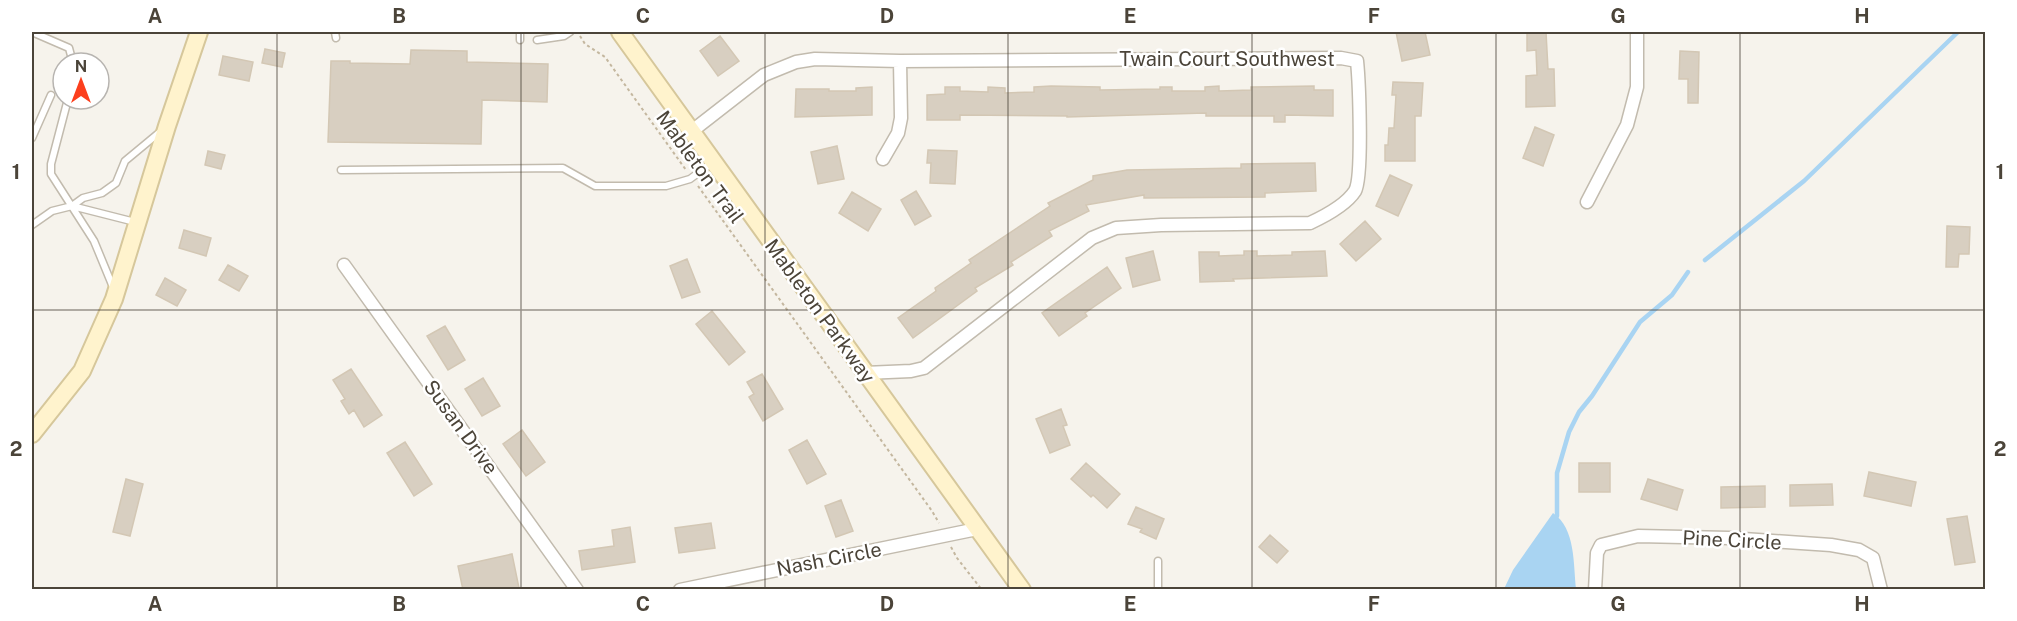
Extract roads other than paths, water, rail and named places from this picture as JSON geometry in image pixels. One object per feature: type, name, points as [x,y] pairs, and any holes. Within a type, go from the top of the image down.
[{"type":"main road","points":[[32,434],[82,371],[115,293],[199,32]]},
{"type":"main road","name":"Mableton Parkway","points":[[620,32],[1022,590]]},
{"type":"street","points":[[1587,202],[1627,124],[1637,87],[1637,32]]},
{"type":"street","name":"Twain Court Southwest","points":[[692,131],[764,75],[796,62],[815,59],[900,61],[1341,58],[1357,61],[1359,154],[1356,190],[1322,218],[1310,223],[1161,225],[1116,228],[1092,238],[924,368],[911,371],[865,373]]},
{"type":"street","points":[[883,159],[898,134],[902,118],[900,61]]},
{"type":"street","name":"Susan Drive","points":[[344,265],[577,590]]},
{"type":"street","name":"Nash Circle","points":[[680,590],[977,529]]},
{"type":"street","name":"Pine Circle","points":[[1595,590],[1597,553],[1601,545],[1638,536],[1729,538],[1859,549],[1873,558],[1881,590]]},
{"type":"lane","points":[[32,32],[69,48],[70,51]]},
{"type":"lane","points":[[520,32],[520,40]]},
{"type":"lane","points":[[537,40],[564,36],[570,32]]},
{"type":"lane","points":[[32,138],[51,95]]},
{"type":"lane","points":[[65,111],[51,164],[51,174],[94,241],[115,293]]},
{"type":"lane","points":[[32,225],[52,211],[72,206],[83,198],[102,193],[116,183],[125,161],[167,126]]},
{"type":"lane","points":[[341,170],[563,168],[596,186],[666,186],[691,178],[714,161]]},
{"type":"lane","points":[[72,206],[137,223]]},
{"type":"lane","points":[[1158,561],[1158,590]]},
{"type":"water","points":[[1553,513],[1566,528],[1570,537],[1576,589],[1504,589],[1513,570]]},
{"type":"waterway","points":[[1705,260],[1804,181],[1958,32]]},
{"type":"waterway","points":[[1557,516],[1557,473],[1569,432],[1579,412],[1640,322],[1672,295],[1688,272]]}]
